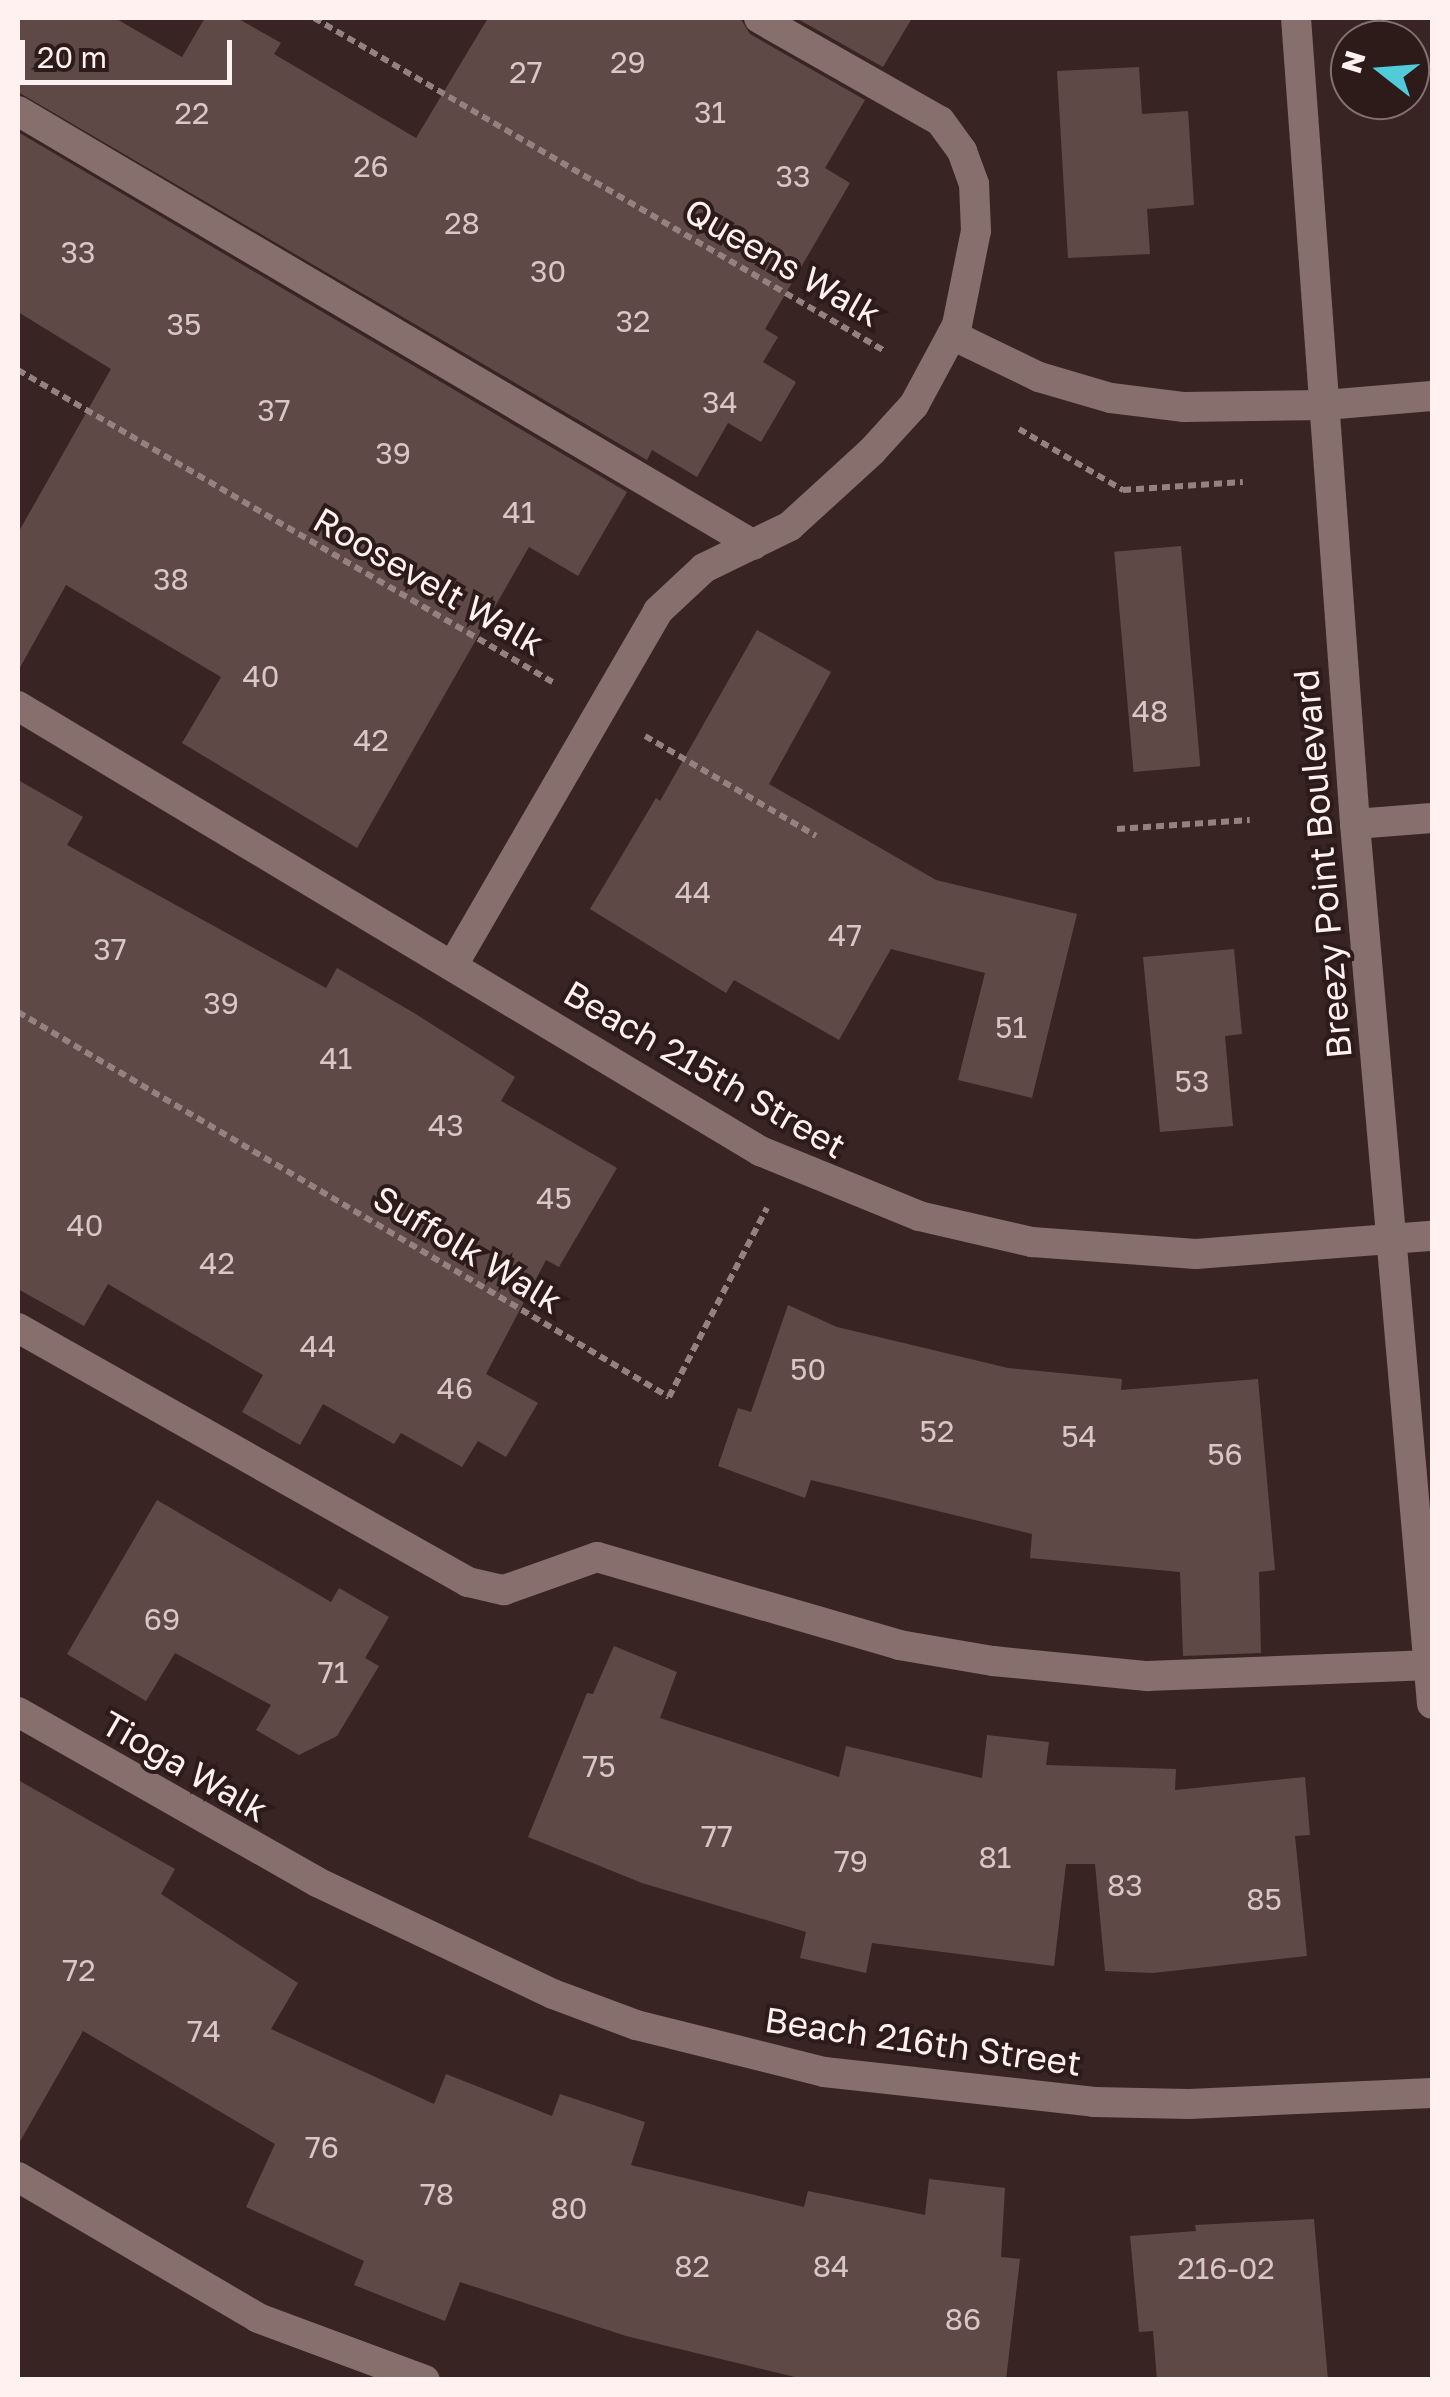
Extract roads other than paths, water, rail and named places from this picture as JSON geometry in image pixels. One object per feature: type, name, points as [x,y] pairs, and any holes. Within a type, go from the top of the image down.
[{"type":"street","points":[[453,965],[600,710],[679,585],[790,526],[872,451],[914,405],[952,335],[970,280],[976,231],[974,184],[962,151],[940,120],[759,18]]},
{"type":"street","name":"Breezy Point Boulevard","points":[[1296,18],[1355,824],[1432,1704]]},
{"type":"street","points":[[18,112],[754,545]]},
{"type":"street","points":[[952,335],[1039,377],[1112,398],[1184,407],[1325,405],[1432,396]]},
{"type":"street","name":"Beach 215th Street","points":[[18,706],[789,1167],[920,1216],[1032,1242],[1180,1254],[1432,1236]]},
{"type":"street","points":[[1355,824],[1432,818]]},
{"type":"street","points":[[18,1328],[468,1582],[504,1590],[596,1557],[865,1636],[993,1662],[1146,1676],[1431,1666]]},
{"type":"street","name":"Tioga Walk","points":[[18,1712],[317,1882]]},
{"type":"street","name":"Beach 216th Street","points":[[317,1882],[603,2013],[824,2072],[1094,2102],[1188,2104],[1432,2093]]},
{"type":"street","points":[[18,2177],[258,2318],[425,2380]]}]
